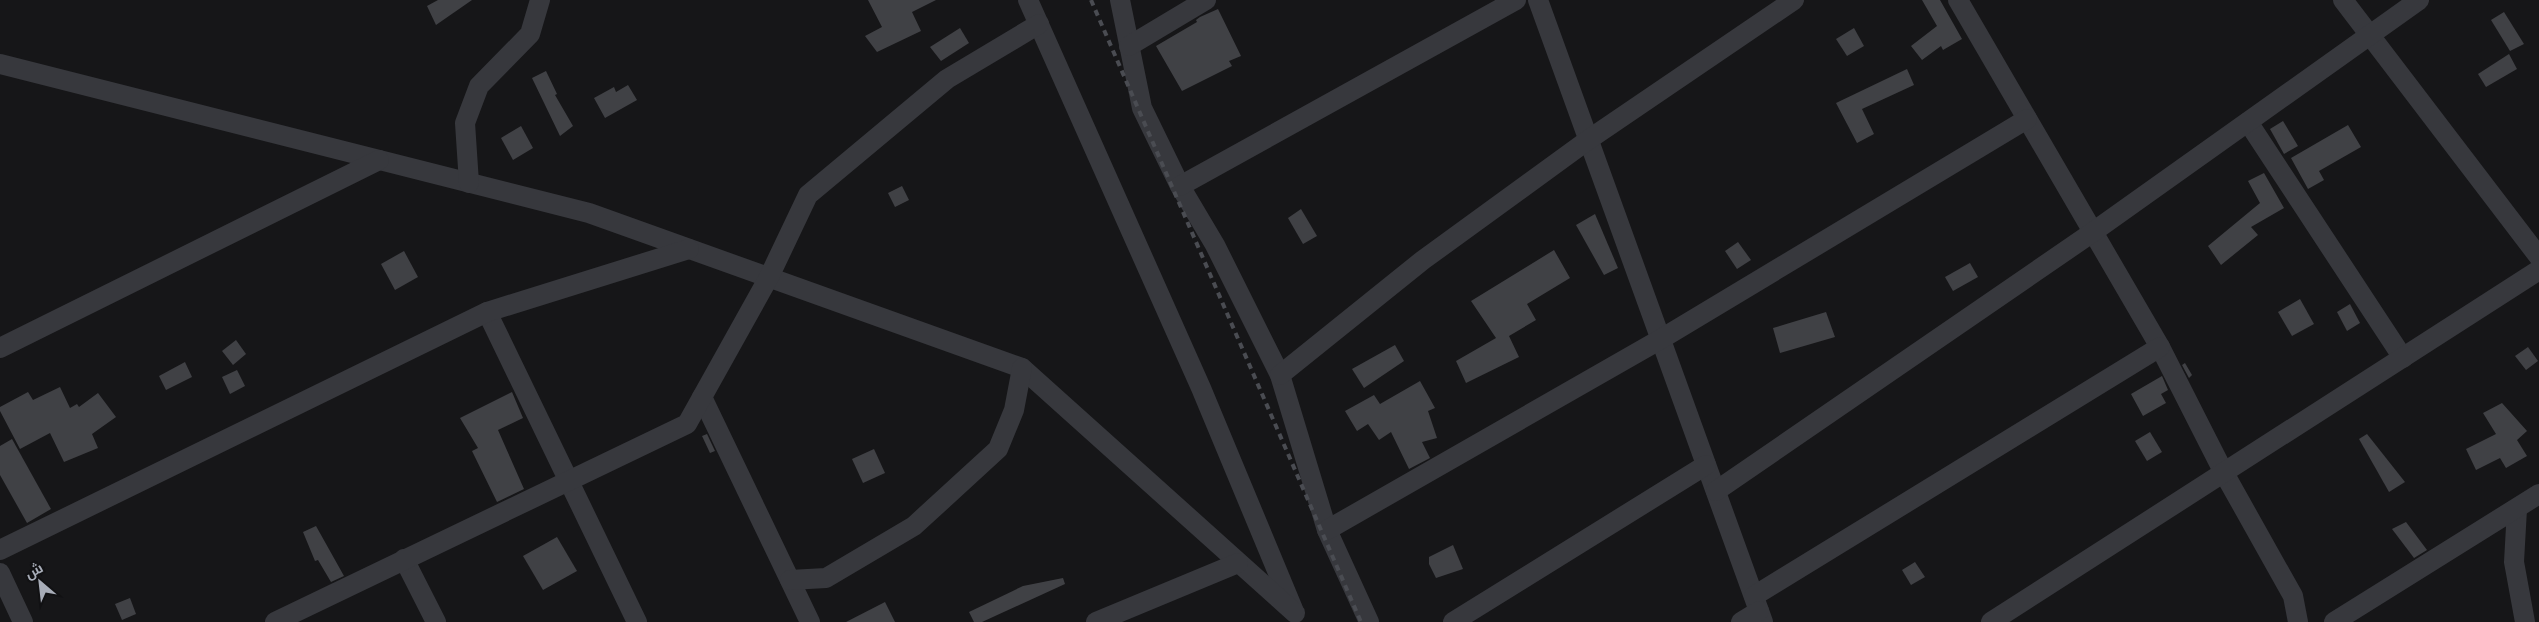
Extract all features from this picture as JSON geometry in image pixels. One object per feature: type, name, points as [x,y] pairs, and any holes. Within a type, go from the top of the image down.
[{"type":"street","points":[[469,183],[465,124],[479,86],[530,34],[540,0]]},
{"type":"street","points":[[1028,0],[1201,388],[1297,618]]},
{"type":"street","points":[[1120,0],[1142,108],[1180,186],[1215,245],[1280,375],[1327,530],[1370,622]]},
{"type":"street","points":[[1130,46],[1206,0]]},
{"type":"street","points":[[1180,186],[1516,0]]},
{"type":"street","points":[[1538,0],[1759,610]]},
{"type":"street","points":[[1280,375],[1423,260],[1588,140],[1794,0]]},
{"type":"street","points":[[1958,0],[2160,347],[2224,472],[2293,596],[2298,621]]},
{"type":"street","points":[[2343,0],[2539,257]]},
{"type":"street","points":[[1716,491],[2093,232],[2419,0]]},
{"type":"street","points":[[275,622],[568,479],[687,424],[768,277],[808,194],[947,79],[1039,24]]},
{"type":"street","points":[[0,64],[589,213],[1022,368],[1238,562],[1297,618]]},
{"type":"street","points":[[1327,530],[1661,339],[2027,119]]},
{"type":"street","points":[[2248,122],[2403,358]]},
{"type":"street","points":[[0,348],[379,160]]},
{"type":"street","points":[[0,550],[487,312],[689,249]]},
{"type":"street","points":[[1991,622],[2539,270]]},
{"type":"street","points":[[487,312],[637,622]]},
{"type":"street","points":[[1740,622],[2160,347]]},
{"type":"street","points":[[790,580],[826,578],[914,526],[998,449],[1014,410],[1022,368]]},
{"type":"street","points":[[702,397],[810,622]]},
{"type":"street","points":[[1453,622],[1706,465]]},
{"type":"street","points":[[2334,622],[2539,494]]},
{"type":"street","points":[[2517,509],[2514,562],[2525,622]]},
{"type":"street","points":[[404,559],[436,622]]},
{"type":"street","points":[[1096,622],[1238,562]]},
{"type":"street","points":[[0,573],[23,622]]},
{"type":"building","points":[[438,0],[472,0],[436,25],[427,6]]},
{"type":"building","points":[[868,0],[936,0],[912,12],[921,31],[877,52],[865,36],[882,27]]},
{"type":"building","points":[[1922,0],[1940,0],[1962,39],[1943,50],[1941,46],[1922,60],[1911,46],[1937,26]]},
{"type":"building","points":[[1218,9],[1241,56],[1229,61],[1232,66],[1182,91],[1156,46],[1197,22],[1196,20],[1200,17]]},
{"type":"building","points":[[2504,12],[2524,44],[2510,51],[2491,20]]},
{"type":"building","points":[[960,28],[969,43],[941,61],[930,47]]},
{"type":"building","points":[[1854,28],[1864,46],[1847,56],[1836,39]]},
{"type":"building","points":[[2509,54],[2517,69],[2486,87],[2478,74]]},
{"type":"building","points":[[1907,69],[1914,85],[1862,109],[1874,134],[1857,143],[1836,103]]},
{"type":"building","points":[[546,71],[557,94],[555,95],[573,126],[560,136],[532,78]]},
{"type":"building","points":[[628,85],[637,100],[605,118],[594,98],[614,87],[616,92]]},
{"type":"building","points":[[2283,121],[2298,146],[2284,154],[2270,129]]},
{"type":"building","points":[[2348,125],[2361,147],[2319,171],[2324,180],[2308,189],[2291,158]]},
{"type":"building","points":[[521,126],[533,148],[513,160],[501,138]]},
{"type":"building","points":[[2264,173],[2284,208],[2251,227],[2258,235],[2221,265],[2208,246],[2260,203],[2248,181]]},
{"type":"building","points":[[902,186],[909,200],[895,207],[888,193]]},
{"type":"building","points":[[1301,209],[1317,236],[1303,244],[1288,218]]},
{"type":"building","points":[[1595,214],[1618,268],[1604,275],[1576,225]]},
{"type":"building","points":[[1738,242],[1751,260],[1737,269],[1725,251]]},
{"type":"building","points":[[1554,250],[1570,278],[1527,304],[1536,320],[1509,336],[1519,357],[1466,383],[1456,361],[1496,338],[1471,301]]},
{"type":"building","points":[[404,251],[418,277],[395,290],[381,264]]},
{"type":"building","points":[[1970,263],[1978,277],[1953,291],[1945,277]]},
{"type":"building","points":[[2300,299],[2314,324],[2292,336],[2278,312]]},
{"type":"building","points":[[2350,304],[2360,323],[2347,331],[2337,312]]},
{"type":"building","points":[[1826,312],[1835,337],[1780,353],[1773,328]]},
{"type":"building","points":[[236,340],[246,354],[233,365],[222,351]]},
{"type":"building","points":[[1395,345],[1404,361],[1364,388],[1352,369]]},
{"type":"building","points":[[2528,347],[2538,361],[2526,370],[2515,356]]},
{"type":"building","points":[[185,362],[192,377],[166,390],[159,376]]},
{"type":"building","points":[[2185,363],[2192,375],[2189,378],[2182,365]]},
{"type":"building","points":[[237,370],[245,386],[230,394],[222,377]]},
{"type":"building","points":[[2162,376],[2168,390],[2161,394],[2166,403],[2143,416],[2131,394]]},
{"type":"building","points":[[1420,381],[1435,408],[1428,411],[1437,438],[1422,442],[1430,458],[1409,469],[1391,432],[1379,440],[1368,424],[1357,431],[1345,411],[1374,395],[1380,404]]},
{"type":"building","points":[[60,387],[70,408],[77,404],[79,407],[98,393],[116,417],[92,434],[98,448],[64,462],[50,433],[20,449],[0,411],[0,407],[28,392],[33,400]]},
{"type":"building","points":[[512,392],[523,418],[498,430],[524,489],[497,502],[472,451],[478,448],[460,418]]},
{"type":"building","points":[[2502,403],[2527,431],[2517,440],[2527,456],[2506,468],[2500,458],[2476,470],[2466,449],[2496,434],[2483,413]]},
{"type":"building","points":[[2150,432],[2162,452],[2147,461],[2135,441]]},
{"type":"building","points":[[707,434],[715,451],[710,453],[702,436]]},
{"type":"building","points":[[2367,434],[2405,482],[2389,492],[2359,439]]},
{"type":"building","points":[[12,439],[51,509],[27,523],[0,475],[0,446]]},
{"type":"building","points":[[874,449],[885,473],[863,483],[852,459]]},
{"type":"building","points":[[2406,522],[2427,550],[2414,558],[2392,529]]},
{"type":"building","points":[[316,526],[344,576],[331,582],[318,560],[315,561],[303,532]]},
{"type":"building","points":[[557,537],[577,571],[543,590],[523,556]]},
{"type":"building","points":[[1453,545],[1463,569],[1436,578],[1429,564],[1429,557]]},
{"type":"building","points":[[1915,562],[1925,577],[1911,585],[1902,570]]},
{"type":"building","points":[[1063,578],[1065,584],[982,622],[974,622],[969,612],[1023,586]]},
{"type":"building","points":[[130,598],[136,614],[122,620],[115,604]]},
{"type":"building","points":[[885,602],[895,622],[846,622]]},
{"type":"railway","points":[[1091,0],[1361,622]]}]
